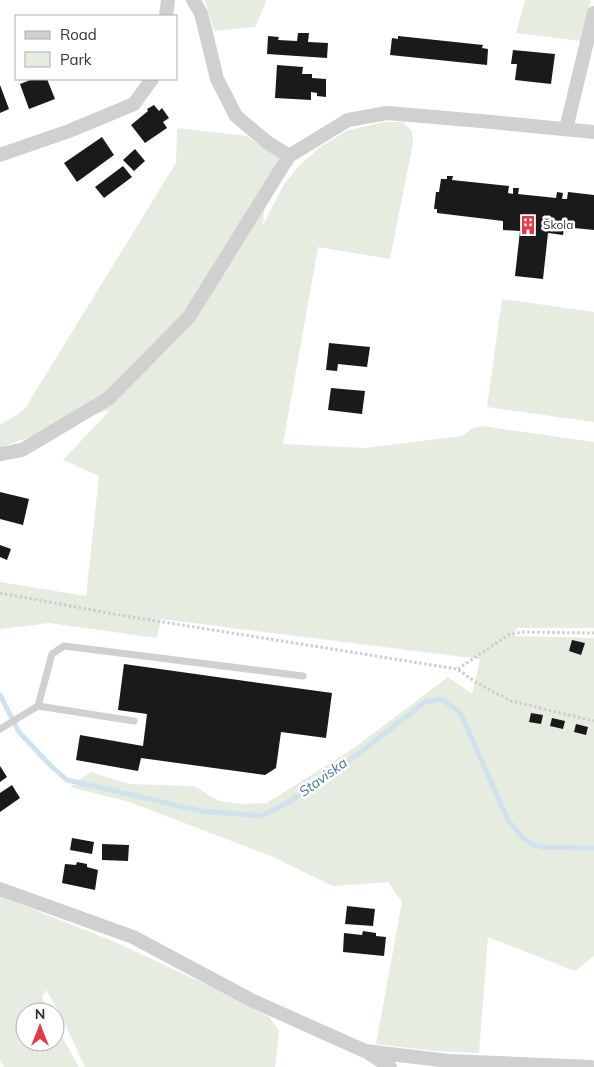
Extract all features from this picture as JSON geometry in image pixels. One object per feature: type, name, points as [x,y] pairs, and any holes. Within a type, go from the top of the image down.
[{"type":"street","points":[[166,15],[168,0]]},
{"type":"street","points":[[193,0],[201,13],[217,79],[236,116],[289,156]]},
{"type":"street","points":[[566,129],[594,13]]},
{"type":"street","points":[[0,155],[69,131],[134,104],[151,80]]},
{"type":"street","points":[[0,454],[22,450],[109,398],[190,317],[289,156],[348,120],[387,113],[594,132]]},
{"type":"street","points":[[0,889],[133,937],[251,1000],[365,1051],[390,1067]]},
{"type":"street","points":[[365,1051],[449,1061],[591,1067]]},
{"type":"lane","points":[[38,706],[52,654],[64,646],[303,676]]},
{"type":"lane","points":[[0,729],[38,706],[134,721]]},
{"type":"path","points":[[0,593],[119,615],[457,669],[477,683],[511,701],[594,721]]},
{"type":"path","points":[[457,669],[508,635],[522,632],[594,633]]},
{"type":"green space","points":[[205,0],[267,0],[255,27],[214,31]]},
{"type":"green space","points":[[525,0],[591,0],[581,41],[516,33]]},
{"type":"green space","points":[[383,122],[403,122],[412,131],[413,143],[390,259],[318,247],[283,444],[365,448],[462,436],[473,428],[482,426],[594,442],[594,628],[517,628],[513,636],[594,638],[594,956],[575,971],[488,937],[479,1053],[436,1051],[376,1044],[402,902],[388,882],[333,886],[271,856],[129,802],[70,787],[91,772],[129,784],[194,786],[219,801],[243,804],[267,803],[354,748],[448,677],[472,694],[480,659],[161,619],[157,638],[49,623],[0,629],[0,582],[86,596],[99,476],[63,460],[111,409],[1,447],[0,425],[24,410],[176,163],[177,128],[246,136],[279,157],[266,185],[263,225],[284,184],[300,165],[319,148],[346,131]]},
{"type":"green space","points":[[502,299],[594,312],[594,422],[487,407]]},
{"type":"green space","points":[[0,896],[115,942],[207,985],[269,1017],[279,1031],[275,1067],[85,1067],[65,1024],[65,1002],[53,1002],[46,990],[42,997],[44,1002],[15,1002],[15,1052],[65,1052],[65,1042],[79,1067],[4,1067],[0,1060]]},
{"type":"building","points":[[298,33],[309,33],[308,42],[328,43],[327,58],[267,54],[268,36],[279,37],[278,40],[297,41]]},
{"type":"building","points":[[398,36],[483,45],[482,48],[488,49],[487,65],[390,55],[392,38],[398,39]]},
{"type":"building","points":[[513,50],[555,54],[551,84],[515,80],[517,64],[511,64]]},
{"type":"building","points":[[277,65],[303,67],[302,74],[312,74],[312,78],[326,79],[326,97],[317,96],[317,93],[311,92],[311,100],[275,98]]},
{"type":"building","points":[[30,80],[47,80],[55,99],[29,109],[20,84]]},
{"type":"building","points":[[0,85],[9,109],[0,113]]},
{"type":"building","points":[[154,105],[159,111],[162,108],[169,118],[163,122],[167,128],[145,143],[131,125],[148,111],[147,109]]},
{"type":"building","points":[[102,137],[114,155],[77,182],[64,163]]},
{"type":"building","points":[[135,149],[145,161],[134,171],[123,160]]},
{"type":"building","points":[[123,166],[132,177],[104,198],[95,187]]},
{"type":"building","name":"Škola","points":[[447,176],[453,176],[452,180],[509,186],[508,193],[513,194],[513,188],[519,188],[518,194],[556,198],[557,192],[563,193],[562,199],[567,199],[568,192],[594,195],[594,230],[564,227],[563,235],[548,233],[543,279],[515,276],[520,231],[503,230],[503,221],[437,213],[437,209],[434,209],[436,192],[439,192],[441,179],[447,179]]},
{"type":"building","points":[[329,343],[370,347],[367,367],[338,364],[337,371],[326,370]]},
{"type":"building","points":[[331,388],[365,391],[362,414],[328,410]]},
{"type":"building","points":[[0,492],[29,499],[23,525],[0,519]]},
{"type":"building","points":[[0,545],[11,549],[7,560],[0,557]]},
{"type":"building","points":[[572,640],[585,643],[581,655],[569,651]]},
{"type":"building","points":[[124,664],[332,693],[326,738],[281,732],[276,768],[265,775],[141,758],[138,771],[76,760],[80,735],[143,746],[147,714],[118,710]]},
{"type":"building","points":[[531,713],[543,715],[541,724],[529,722]]},
{"type":"building","points":[[552,718],[565,721],[563,729],[550,726]]},
{"type":"building","points":[[576,724],[588,727],[586,735],[574,732]]},
{"type":"building","points":[[0,766],[7,777],[0,782]]},
{"type":"building","points":[[12,785],[20,798],[0,812],[0,793]]},
{"type":"building","points":[[72,838],[94,842],[92,854],[70,850]]},
{"type":"building","points":[[102,844],[129,845],[128,861],[102,860]]},
{"type":"building","points":[[77,862],[87,864],[87,867],[98,870],[95,890],[62,883],[65,864],[76,865]]},
{"type":"building","points":[[347,906],[375,909],[373,926],[345,924]]},
{"type":"building","points":[[363,931],[376,933],[376,936],[386,937],[384,956],[343,952],[344,933],[362,935]]},
{"type":"waterway","name":"Staviska","points":[[0,695],[19,732],[67,780],[201,811],[261,816],[289,802],[362,751],[425,702],[441,699],[460,712],[508,820],[523,838],[532,844],[543,847],[594,848]]},
{"type":"place","name":"Škola","points":[[528,225]]}]
